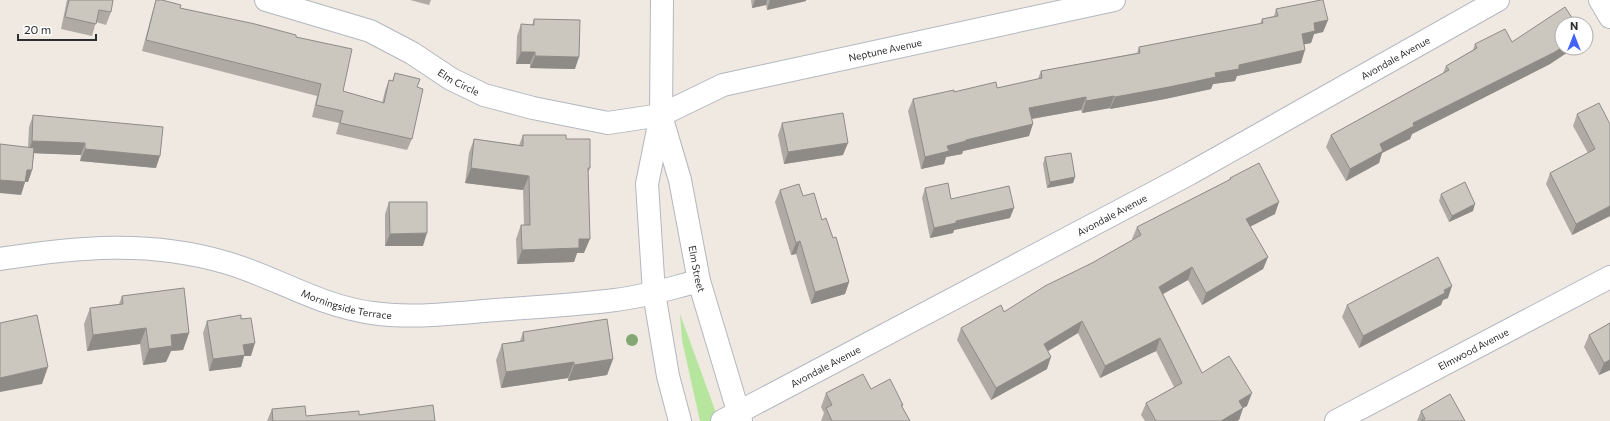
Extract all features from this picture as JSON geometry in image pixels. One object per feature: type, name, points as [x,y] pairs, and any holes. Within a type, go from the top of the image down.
[{"type":"street","name":"Elm Circle","points":[[266,0],[370,31],[412,53],[451,79],[484,94],[533,108],[608,123],[662,115]]},
{"type":"street","name":"Elm Street","points":[[662,0],[662,115],[647,184],[654,293],[668,376],[680,421]]},
{"type":"street","name":"Neptune Avenue","points":[[662,115],[724,85],[1114,0]]},
{"type":"street","name":"Avondale Avenue","points":[[734,418],[1189,174],[1498,0]]},
{"type":"street","points":[[1600,0],[1610,17]]},
{"type":"street","name":"Elm Street","points":[[662,115],[680,180],[699,281],[734,418]]},
{"type":"street","name":"Morningside Terrace","points":[[0,259],[104,247],[140,247],[176,252],[241,268],[331,304],[371,313],[390,315],[460,313],[615,300],[654,293],[699,281]]},
{"type":"street","name":"Elmwood Avenue","points":[[1336,421],[1610,277]]},
{"type":"green space","points":[[680,314],[719,421],[700,421],[682,340]]},
{"type":"building","points":[[69,0],[113,0],[111,12],[99,10],[96,24],[65,17]]},
{"type":"building","points":[[156,0],[181,5],[180,8],[255,24],[296,35],[296,37],[352,49],[343,91],[384,103],[389,80],[393,81],[395,73],[420,79],[417,87],[423,89],[412,139],[340,123],[343,111],[316,105],[321,84],[146,40]]},
{"type":"building","points":[[1323,0],[1328,20],[1314,23],[1315,31],[1302,34],[1305,50],[1239,65],[1239,69],[1215,73],[1216,77],[1169,87],[1086,101],[1086,97],[1029,108],[1033,124],[966,140],[947,146],[949,151],[925,157],[913,99],[954,90],[954,92],[996,82],[997,88],[1042,78],[1041,71],[1140,53],[1139,47],[1263,23],[1262,19],[1278,16],[1276,9]]},
{"type":"building","points":[[1565,7],[1571,16],[1554,16],[1554,52],[1413,123],[1414,126],[1380,144],[1383,151],[1350,169],[1331,135],[1449,70],[1446,66],[1477,48],[1475,44],[1505,29],[1512,42]]},
{"type":"building","points":[[534,19],[580,20],[579,57],[535,56],[535,52],[521,52],[521,24],[534,25]]},
{"type":"building","points":[[1599,103],[1610,124],[1610,206],[1576,224],[1550,173],[1595,149],[1577,114]]},
{"type":"building","points":[[843,113],[848,143],[788,152],[782,123]]},
{"type":"building","points":[[33,115],[163,127],[160,156],[85,149],[85,143],[32,141]]},
{"type":"building","points":[[523,135],[566,135],[566,139],[590,139],[590,168],[588,168],[590,239],[579,239],[579,248],[522,250],[521,225],[530,225],[529,176],[471,168],[474,139],[523,146]]},
{"type":"building","points":[[0,144],[34,148],[32,170],[27,170],[25,182],[0,180]]},
{"type":"building","points":[[1071,153],[1075,177],[1050,182],[1045,157]]},
{"type":"building","points":[[1259,163],[1279,202],[1246,219],[1268,257],[1206,293],[1192,267],[1159,287],[1202,373],[1229,356],[1252,393],[1239,401],[1243,408],[1221,421],[1156,421],[1146,403],[1182,383],[1160,338],[1105,366],[1082,321],[1044,344],[1051,357],[996,388],[961,328],[1001,305],[1004,312],[1045,286],[1092,263],[1141,235],[1137,227]]},
{"type":"building","points":[[1465,182],[1475,204],[1452,216],[1441,194]]},
{"type":"building","points":[[948,183],[951,199],[1009,186],[1014,208],[956,221],[956,223],[934,228],[925,188]]},
{"type":"building","points":[[799,184],[803,196],[814,193],[822,220],[826,218],[833,238],[836,237],[849,282],[815,292],[800,241],[796,243],[780,190]]},
{"type":"building","points":[[389,202],[427,202],[427,233],[390,234]]},
{"type":"building","points":[[1438,257],[1452,286],[1444,290],[1445,293],[1363,336],[1347,305]]},
{"type":"building","points":[[184,288],[189,333],[171,335],[172,346],[149,349],[146,328],[93,335],[90,308],[123,304],[122,296]]},
{"type":"building","points":[[37,315],[48,367],[0,378],[0,323]]},
{"type":"building","points":[[241,315],[241,319],[251,318],[255,343],[243,345],[245,355],[213,359],[207,321]]},
{"type":"building","points":[[607,319],[613,359],[574,365],[574,362],[506,372],[502,344],[524,341],[523,332]]},
{"type":"building","points":[[1610,323],[1610,360],[1604,363],[1589,335]]},
{"type":"building","points":[[863,374],[871,389],[890,379],[903,405],[901,405],[910,421],[832,421],[826,408],[832,405],[826,393]]},
{"type":"building","points":[[1450,394],[1465,421],[1421,421],[1425,419],[1421,411]]},
{"type":"building","points":[[433,405],[435,421],[273,421],[272,409],[305,406],[306,416],[359,411],[359,415]]}]
